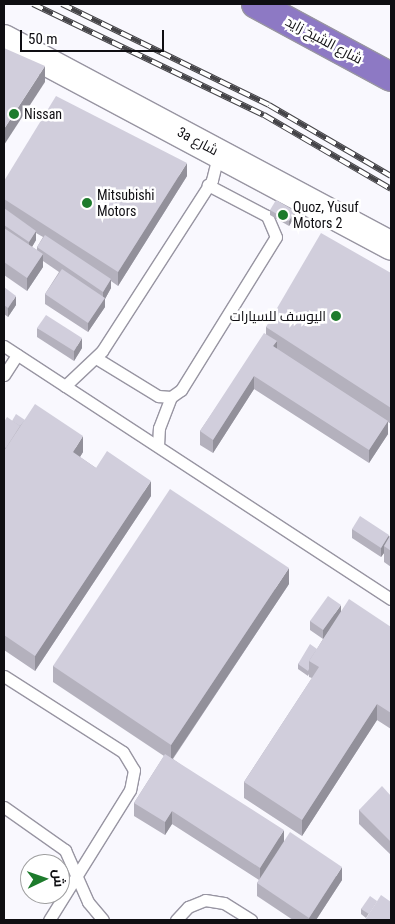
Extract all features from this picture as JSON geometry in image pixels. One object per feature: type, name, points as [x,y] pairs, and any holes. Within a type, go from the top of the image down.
[{"type":"highway","name":"شارع الشيخ زايد","points":[[256,4],[391,77]]},
{"type":"street","name":"3a شارع","points":[[4,40],[209,147],[391,246]]},
{"type":"lane","points":[[65,386],[96,358],[208,185],[216,164],[209,147]]},
{"type":"lane","points":[[158,446],[159,428],[171,397],[181,390],[274,243],[271,220],[208,185]]},
{"type":"lane","points":[[4,346],[391,598]]},
{"type":"lane","points":[[4,375],[17,355]]},
{"type":"lane","points":[[96,358],[158,396],[171,397]]},
{"type":"lane","points":[[4,676],[123,752],[132,763],[134,784],[49,920]]},
{"type":"lane","points":[[4,807],[56,841],[78,872],[88,902],[103,920]]},
{"type":"lane","points":[[176,920],[188,907],[205,900],[224,903],[251,920]]},
{"type":"building","name":"Nissan","points":[[4,48],[45,66],[4,129]]},
{"type":"building","name":"Mitsubishi Motors","points":[[56,96],[187,163],[118,272],[4,199],[4,181]]},
{"type":"building","points":[[276,200],[295,211],[289,221],[270,210]]},
{"type":"building","points":[[4,208],[36,231],[29,242],[4,225]]},
{"type":"building","points":[[4,228],[43,254],[27,278],[4,262]]},
{"type":"building","name":"اليوسف للسيارات","points":[[321,233],[391,273],[391,408],[266,327]]},
{"type":"building","points":[[45,235],[111,279],[103,292],[37,247]]},
{"type":"building","points":[[62,269],[105,298],[88,323],[45,294]]},
{"type":"building","points":[[4,287],[16,296],[8,308],[4,305]]},
{"type":"building","points":[[46,315],[82,338],[74,351],[37,328]]},
{"type":"building","points":[[264,333],[277,341],[273,346],[388,421],[369,450],[254,376],[213,440],[200,431]]},
{"type":"building","points":[[35,404],[83,436],[73,452],[96,468],[107,451],[151,481],[35,656],[4,635],[4,451]]},
{"type":"building","points":[[16,414],[25,420],[20,426],[12,421]]},
{"type":"building","points":[[7,417],[20,426],[6,448],[4,447],[4,422]]},
{"type":"building","points":[[170,489],[289,568],[171,745],[53,666]]},
{"type":"building","points":[[360,516],[389,535],[381,548],[352,529]]},
{"type":"building","points":[[391,534],[391,551],[384,546]]},
{"type":"building","points":[[328,596],[341,605],[323,630],[310,621]]},
{"type":"building","points":[[349,599],[391,627],[391,713],[377,704],[302,820],[244,782],[319,667],[309,661]]},
{"type":"building","points":[[310,644],[317,649],[309,661],[308,671],[298,664]]},
{"type":"building","points":[[165,754],[284,830],[260,868],[172,811],[165,822],[134,803]]},
{"type":"building","points":[[382,786],[391,796],[391,842],[359,810]]},
{"type":"building","points":[[290,832],[342,867],[309,918],[257,883]]},
{"type":"building","points":[[381,895],[391,902],[391,920],[365,920]]},
{"type":"building","points":[[370,896],[377,901],[369,914],[361,909]]},
{"type":"railway","points":[[33,4],[264,115],[391,189]]},
{"type":"railway","points":[[62,4],[269,105],[391,176]]},
{"type":"place","name":"Nissan","points":[[14,114]]},
{"type":"place","name":"Mitsubishi Motors","points":[[87,203]]},
{"type":"place","name":"Quoz, Yusuf Motors 2","points":[[283,215]]},
{"type":"place","name":"اليوسف للسيارات","points":[[336,316]]}]
